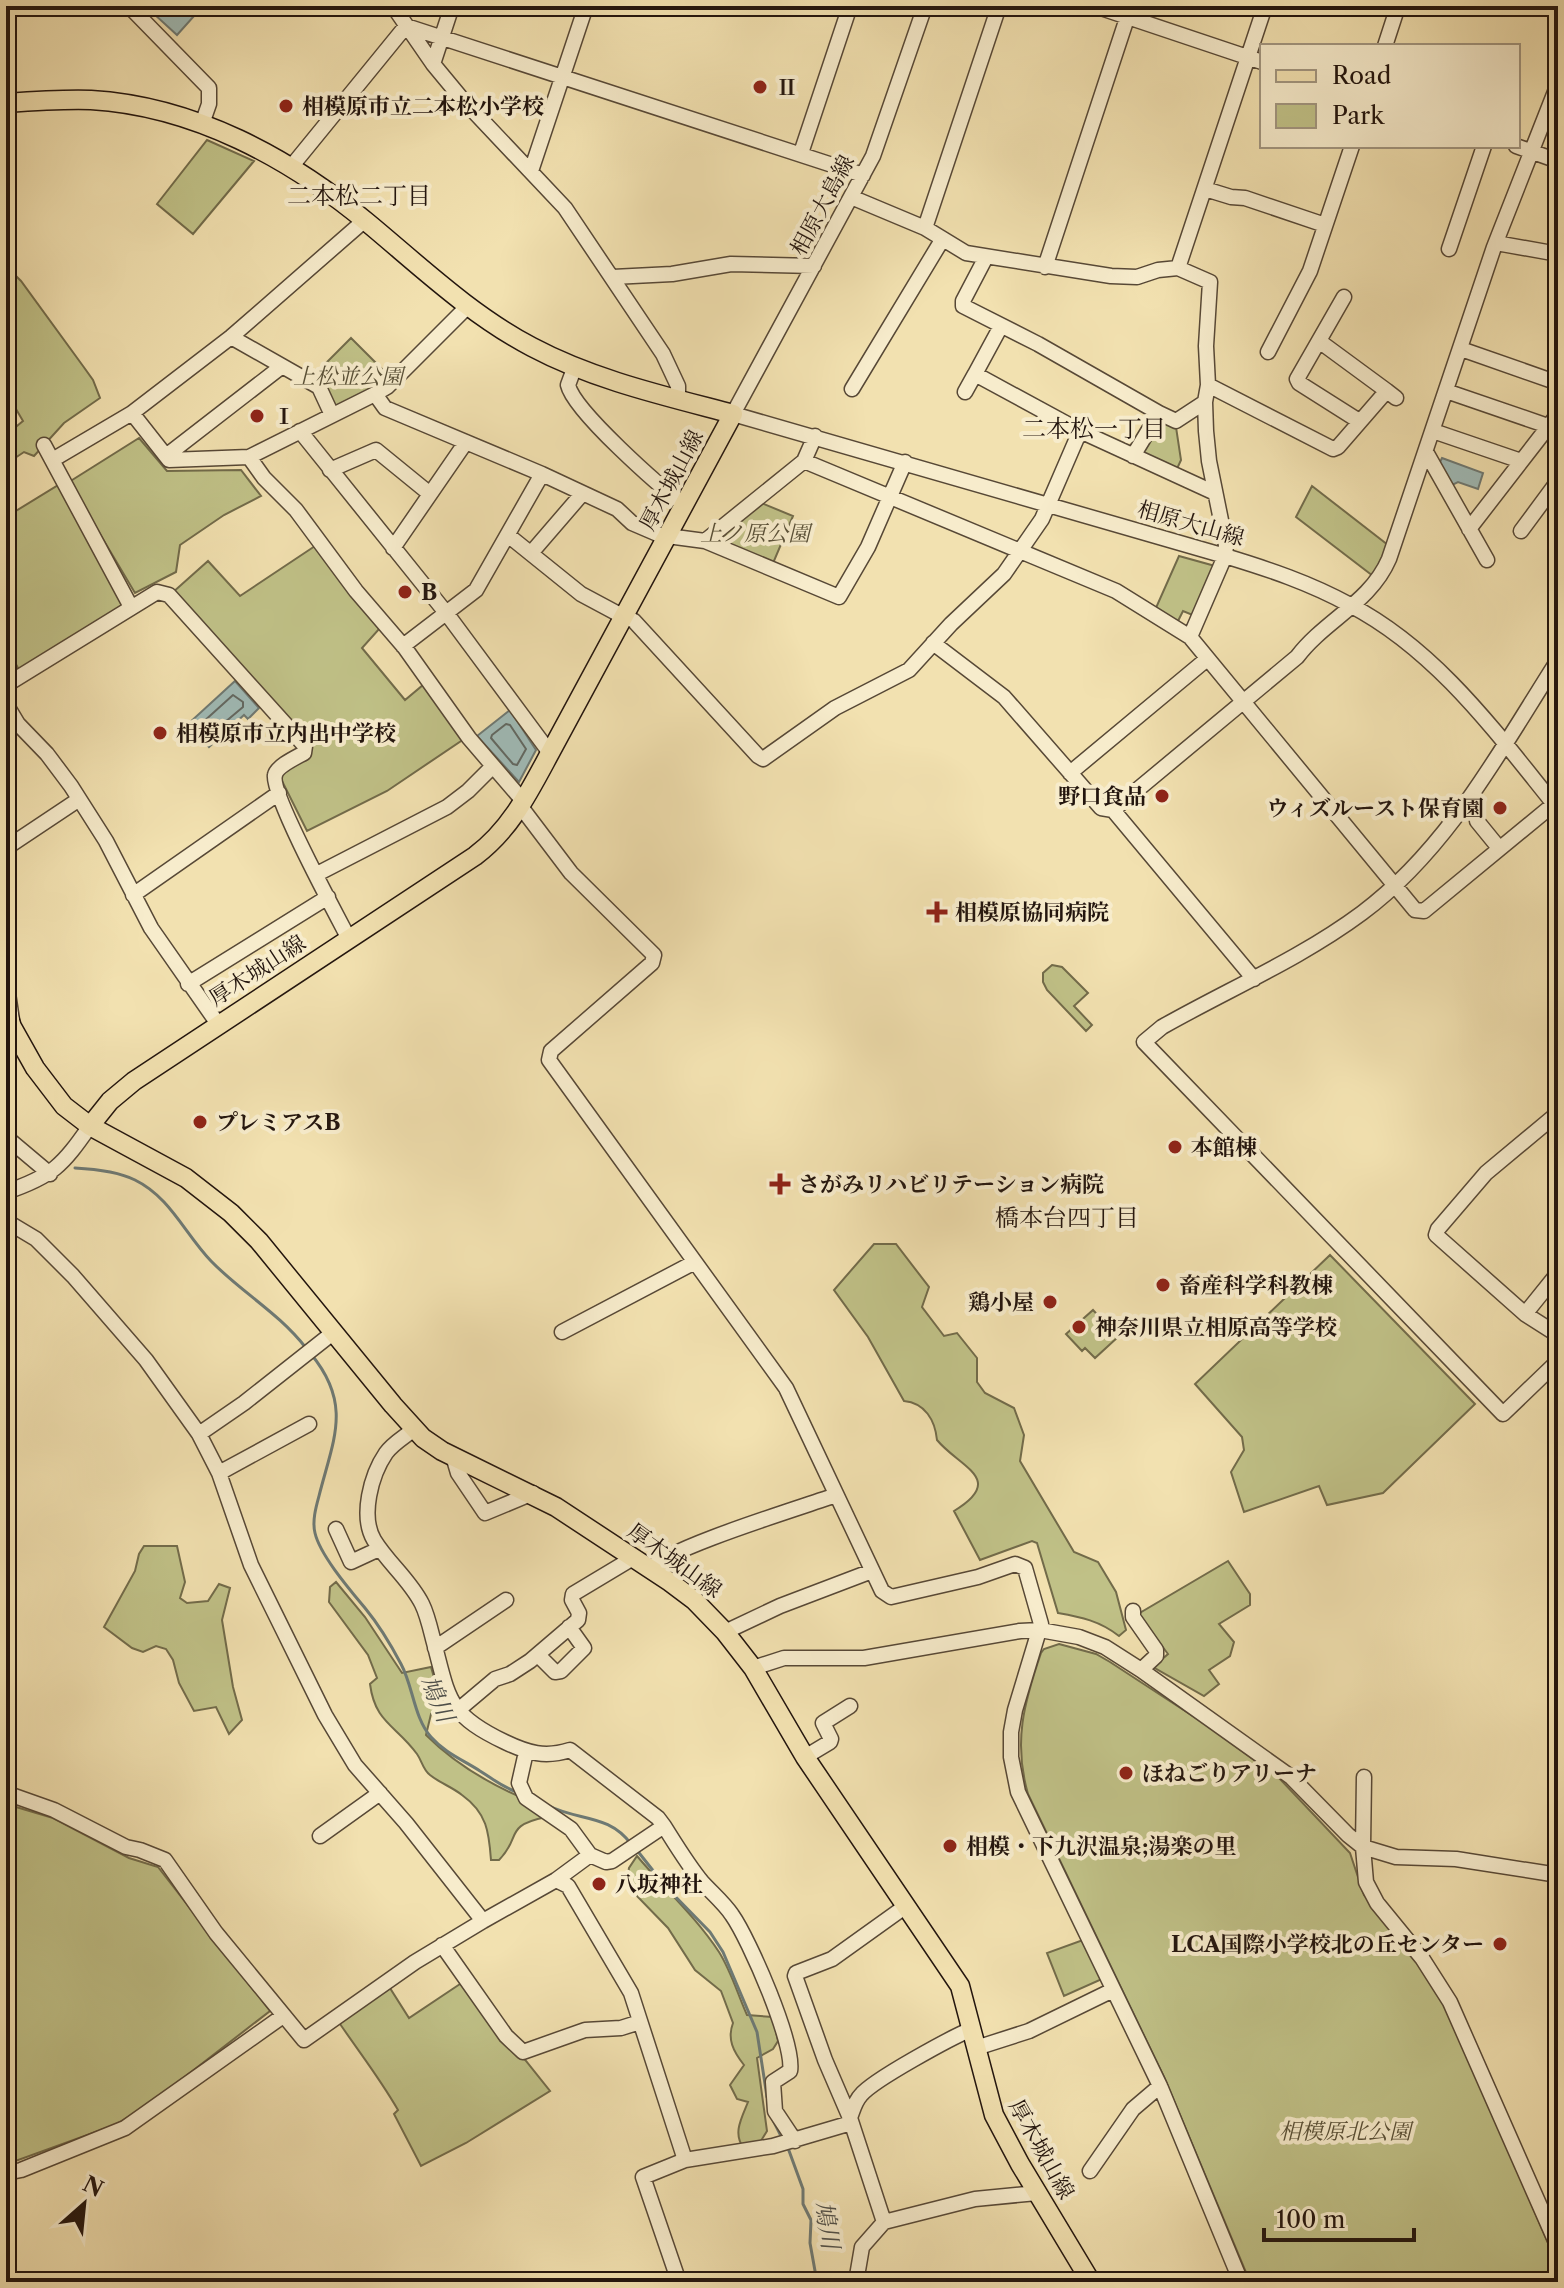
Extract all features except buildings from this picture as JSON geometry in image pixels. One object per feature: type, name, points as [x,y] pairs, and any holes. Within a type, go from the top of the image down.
[{"type":"main road","name":"厚木城山線","points":[[6,103],[72,100],[124,104],[202,124],[245,142],[291,167],[365,220],[468,306],[531,347],[575,366],[733,414],[522,804],[505,829],[484,849],[121,1090],[90,1126]]},
{"type":"main road","name":"厚木城山線","points":[[9,1018],[47,1086],[76,1117],[168,1166],[213,1197],[259,1241],[414,1429],[453,1456],[533,1493],[650,1569],[694,1600],[725,1632],[753,1668],[805,1757],[960,1986],[994,2115],[1091,2282]]},
{"type":"street","points":[[129,6],[209,88],[209,104],[202,124]]},
{"type":"street","points":[[393,6],[433,64],[462,99],[565,208],[663,354],[678,386],[678,399]]},
{"type":"street","points":[[433,64],[452,6]]},
{"type":"street","points":[[531,171],[586,6]]},
{"type":"street","points":[[801,153],[850,6]]},
{"type":"street","name":"相原大島線","points":[[733,414],[878,146],[925,6]]},
{"type":"street","points":[[925,228],[999,6]]},
{"type":"street","points":[[1095,6],[1129,12],[1255,60]]},
{"type":"street","points":[[1178,268],[1255,60],[1265,6]]},
{"type":"street","points":[[1386,44],[1398,6]]},
{"type":"street","points":[[1045,267],[1129,12]]},
{"type":"street","points":[[406,26],[863,175]]},
{"type":"street","points":[[291,167],[406,26]]},
{"type":"street","points":[[1113,810],[1353,606],[1373,588],[1383,572],[1496,243],[1558,84]]},
{"type":"street","points":[[1520,147],[1557,164]]},
{"type":"street","points":[[1268,352],[1310,271],[1351,148]]},
{"type":"street","points":[[1449,249],[1483,148]]},
{"type":"street","points":[[1205,189],[1245,198],[1325,225]]},
{"type":"street","points":[[851,197],[925,228],[966,253],[1045,267],[1137,277],[1178,268],[1210,282],[1205,402],[1209,461],[1226,545],[1225,556],[1190,637]]},
{"type":"street","points":[[54,459],[132,413],[231,337],[365,220]]},
{"type":"street","points":[[852,389],[942,240]]},
{"type":"street","points":[[1496,243],[1558,254]]},
{"type":"street","points":[[986,257],[963,303],[965,308],[1176,421],[1205,402]]},
{"type":"street","points":[[613,277],[672,274],[731,264],[814,266]]},
{"type":"street","points":[[1344,297],[1297,381],[1359,421]]},
{"type":"street","points":[[132,413],[169,460],[249,457],[387,387],[468,306]]},
{"type":"street","points":[[965,392],[1001,326]]},
{"type":"street","points":[[231,337],[319,387],[332,415]]},
{"type":"street","points":[[1208,385],[1333,449],[1359,421],[1392,395],[1319,341]]},
{"type":"street","points":[[1461,349],[1558,383]]},
{"type":"street","points":[[575,366],[568,385],[574,399],[622,450],[685,505]]},
{"type":"street","points":[[166,456],[281,367]]},
{"type":"street","points":[[975,374],[1080,431],[1215,493]]},
{"type":"street","points":[[1446,391],[1548,426]]},
{"type":"street","points":[[375,394],[385,408],[542,474],[617,509],[632,523],[667,537],[705,541],[839,597],[868,547],[905,462]]},
{"type":"street","points":[[1133,456],[1159,413]]},
{"type":"street","name":"相原大山線","points":[[733,414],[1280,573],[1353,606],[1403,639],[1435,666],[1556,806]]},
{"type":"street","points":[[1469,529],[1558,414]]},
{"type":"street","points":[[300,431],[447,614],[550,753]]},
{"type":"street","points":[[509,536],[581,594],[634,621],[763,759],[835,708],[909,670],[1004,574],[1049,505],[1080,431]]},
{"type":"street","points":[[1433,431],[1521,461]]},
{"type":"street","points":[[705,541],[804,461],[815,436]]},
{"type":"street","points":[[393,548],[466,442]]},
{"type":"street","points":[[44,445],[131,607]]},
{"type":"street","points":[[330,470],[376,450],[430,494]]},
{"type":"street","points":[[1426,452],[1487,560]]},
{"type":"street","points":[[249,457],[264,478],[296,510],[356,591],[403,646],[571,873],[652,951],[652,963],[551,1051],[549,1060],[786,1388],[882,1591],[891,1597],[978,1577],[1015,1564],[1025,1568],[1040,1617],[1040,1630],[1015,1710],[1010,1743],[1013,1770],[1023,1803],[1160,2086],[1241,2282]]},
{"type":"street","points":[[804,461],[1116,591],[1190,637],[1415,910],[1421,912],[1556,806]]},
{"type":"street","points":[[403,646],[476,590],[542,474]]},
{"type":"street","points":[[1521,531],[1558,481]]},
{"type":"street","points":[[532,552],[582,494]]},
{"type":"street","points":[[6,685],[157,592],[169,595],[305,746],[304,753],[275,772],[279,793],[349,939]]},
{"type":"street","points":[[933,643],[1004,697],[1101,808],[1113,810],[1254,979]]},
{"type":"street","points":[[1070,773],[1207,659]]},
{"type":"street","points":[[1558,660],[1443,835],[1395,885],[1329,935],[1162,1027],[1144,1042],[1503,1414],[1558,1361]]},
{"type":"street","points":[[6,704],[18,724],[47,754],[106,841],[133,895],[188,984],[218,1024]]},
{"type":"street","points":[[317,874],[447,807],[493,766]]},
{"type":"street","points":[[133,895],[279,793]]},
{"type":"street","points":[[6,848],[78,800]]},
{"type":"street","points":[[1477,821],[1499,848]]},
{"type":"street","points":[[188,984],[328,897]]},
{"type":"street","points":[[6,980],[9,1018]]},
{"type":"street","points":[[1558,1113],[1486,1173],[1436,1232],[1438,1238],[1525,1314],[1558,1335]]},
{"type":"street","points":[[6,1192],[50,1174],[68,1158],[90,1126]]},
{"type":"street","points":[[6,1137],[50,1174]]},
{"type":"street","points":[[6,1221],[36,1239],[73,1276],[146,1360],[199,1434],[219,1473],[251,1565],[304,1676],[350,1757],[483,1921]]},
{"type":"street","points":[[562,1332],[695,1262]]},
{"type":"street","points":[[1525,1314],[1558,1273]]},
{"type":"street","points":[[199,1434],[334,1332]]},
{"type":"street","points":[[219,1473],[309,1424]]},
{"type":"street","points":[[414,1429],[386,1453],[371,1491],[368,1523],[379,1549],[422,1603],[442,1681],[457,1711],[481,1730],[526,1752],[551,1755],[570,1750],[658,1818],[701,1881],[732,1914],[760,1972],[784,2031],[791,2065],[790,2071],[773,2082],[775,2111],[792,2142]]},
{"type":"street","points":[[453,1456],[458,1473],[485,1513],[533,1493]]},
{"type":"street","points":[[650,1569],[660,1560],[691,1546],[836,1495]]},
{"type":"street","points":[[336,1529],[351,1562],[379,1549]]},
{"type":"street","points":[[457,1711],[495,1679],[510,1674],[538,1655],[580,1617],[572,1600],[573,1594],[633,1558]]},
{"type":"street","points":[[725,1632],[780,1606],[872,1571]]},
{"type":"street","points":[[435,1648],[506,1600]]},
{"type":"street","points":[[1133,1611],[1132,1615],[1156,1650],[1156,1656],[1141,1670]]},
{"type":"street","points":[[538,1655],[555,1672],[561,1671],[584,1648],[569,1627]]},
{"type":"street","points":[[753,1668],[797,1656],[864,1658],[1040,1630],[1069,1634],[1088,1640],[1141,1670],[1291,1777],[1311,1794],[1342,1830],[1363,1847],[1396,1857],[1456,1859],[1558,1875]]},
{"type":"street","points":[[805,1757],[830,1742],[823,1723],[850,1706]]},
{"type":"street","points":[[526,1752],[521,1771],[523,1793],[571,1829],[590,1855],[609,1862],[664,1826]]},
{"type":"street","points":[[1364,1777],[1364,1874],[1369,1890],[1422,1958],[1450,2002],[1556,2237]]},
{"type":"street","points":[[6,1793],[54,1810],[126,1847],[165,1860],[216,1933],[304,2040],[442,1945],[556,1880],[590,1855]]},
{"type":"street","points":[[320,1836],[380,1793]]},
{"type":"street","points":[[556,1880],[568,1886],[631,1993],[685,2160]]},
{"type":"street","points":[[884,2222],[850,2120],[795,1976],[832,1959],[906,1906]]},
{"type":"street","points":[[442,1945],[506,2036],[523,2052],[585,2030],[621,2028],[640,2022]]},
{"type":"street","points":[[976,2048],[1029,2031],[1113,1990]]},
{"type":"street","points":[[6,2173],[21,2170],[125,2128],[283,2016]]},
{"type":"street","points":[[679,2282],[643,2177],[685,2160],[792,2142],[850,2120],[863,2092],[972,2029]]},
{"type":"street","points":[[1090,2171],[1133,2109],[1160,2086]]},
{"type":"street","points":[[856,2282],[862,2247],[884,2222],[975,2199],[1037,2193]]},
{"type":"green space","points":[[207,140],[254,161],[193,234],[157,204]]},
{"type":"green space","points":[[6,266],[21,281],[93,380],[100,398],[64,423],[34,456],[24,452],[6,464],[6,435],[23,421],[6,392]]},
{"type":"green space","name":"上松並公園","points":[[351,338],[388,375],[388,379],[338,408],[333,406],[312,377]]},
{"type":"green space","points":[[1159,421],[1176,427],[1181,460],[1176,471],[1143,456],[1142,451]]},
{"type":"green space","points":[[139,438],[167,471],[241,470],[261,496],[224,515],[180,545],[176,572],[135,593],[69,482]]},
{"type":"green space","points":[[60,484],[127,608],[20,672],[6,645],[6,517]]},
{"type":"green space","points":[[1312,486],[1388,545],[1373,576],[1296,517]]},
{"type":"green space","name":"上ノ原公園","points":[[754,500],[793,516],[771,568],[716,545],[726,534],[721,528]]},
{"type":"green space","points":[[315,546],[380,628],[362,648],[405,700],[423,685],[464,739],[387,791],[307,831],[279,775],[310,753],[172,593],[208,561],[240,596]]},
{"type":"green space","points":[[1179,556],[1215,566],[1195,616],[1183,611],[1177,623],[1155,610]]},
{"type":"green space","points":[[1052,965],[1062,967],[1088,993],[1074,1006],[1092,1025],[1086,1031],[1047,990],[1043,973]]},
{"type":"green space","points":[[874,1244],[896,1244],[929,1287],[922,1307],[944,1336],[957,1333],[977,1358],[977,1382],[985,1393],[1014,1408],[1024,1435],[1020,1461],[1074,1552],[1098,1562],[1116,1592],[1126,1630],[1119,1636],[1090,1620],[1058,1613],[1037,1543],[1032,1541],[980,1560],[954,1511],[977,1490],[978,1482],[974,1474],[937,1440],[928,1414],[918,1405],[904,1401],[868,1337],[834,1290]]},
{"type":"green space","points":[[1330,1255],[1475,1404],[1383,1493],[1327,1505],[1319,1486],[1244,1512],[1231,1472],[1244,1450],[1242,1437],[1195,1384]]},
{"type":"green space","points":[[1093,1310],[1118,1337],[1095,1358],[1085,1348],[1082,1351],[1066,1334]]},
{"type":"green space","points":[[144,1546],[177,1546],[185,1582],[180,1598],[187,1603],[208,1601],[219,1584],[230,1588],[222,1620],[242,1720],[229,1734],[216,1707],[194,1711],[166,1649],[156,1646],[143,1652],[132,1648],[104,1627],[135,1571]]},
{"type":"green space","points":[[1228,1561],[1250,1594],[1250,1605],[1219,1624],[1234,1642],[1230,1656],[1209,1670],[1219,1684],[1204,1696],[1153,1667],[1168,1654],[1138,1614]]},
{"type":"green space","points":[[336,1582],[365,1617],[402,1673],[431,1667],[440,1698],[431,1714],[426,1735],[479,1776],[540,1805],[546,1817],[518,1828],[499,1860],[491,1860],[488,1832],[477,1809],[458,1792],[428,1773],[417,1754],[376,1707],[370,1684],[377,1678],[368,1655],[329,1602],[330,1587]]},
{"type":"green space","name":"相模原北公園","points":[[1059,1644],[1096,1654],[1208,1726],[1280,1779],[1350,1853],[1364,1895],[1398,1935],[1447,2007],[1558,2266],[1558,2282],[1250,2282],[1164,2077],[1028,1794],[1021,1757],[1025,1706],[1041,1653]]},
{"type":"green space","points":[[6,1804],[53,1818],[129,1858],[158,1867],[270,2011],[151,2103],[115,2125],[10,2163],[6,2162]]},
{"type":"green space","points":[[637,1856],[719,1952],[747,2015],[773,2017],[778,2041],[773,2049],[757,2058],[767,2131],[759,2144],[744,2148],[740,2143],[739,2125],[748,2102],[737,2099],[730,2085],[744,2065],[732,2045],[733,2023],[721,1991],[695,1970],[668,1928],[633,1892],[627,1880],[629,1868]]},
{"type":"green space","points":[[1083,1940],[1102,1979],[1064,1996],[1047,1953]]},
{"type":"green space","points":[[463,1982],[550,2091],[466,2143],[421,2166],[394,2114],[398,2110],[338,2021],[388,1985],[409,2018]]},
{"type":"water","points":[[161,6],[203,6],[177,35],[154,14]]},
{"type":"water","points":[[1442,458],[1483,473],[1478,489],[1458,482],[1446,488],[1436,470]]},
{"type":"water","points":[[235,681],[259,708],[248,719],[244,715],[209,747],[188,724]]},
{"type":"water","points":[[510,710],[536,750],[519,782],[477,736]]},
{"type":"waterway","name":"鳩川","points":[[75,1168],[121,1174],[147,1187],[168,1206],[211,1261],[284,1324],[306,1348]]},
{"type":"waterway","name":"鳩川","points":[[311,1354],[324,1372],[336,1407],[334,1440],[315,1514],[314,1528],[318,1542],[393,1650],[405,1673],[421,1721],[431,1737],[454,1756],[517,1792]]},
{"type":"waterway","name":"鳩川","points":[[549,1806],[603,1823],[622,1834],[631,1844]]},
{"type":"waterway","name":"鳩川","points":[[636,1849],[666,1887],[710,1932],[723,1952],[757,2032],[767,2097]]},
{"type":"waterway","name":"鳩川","points":[[773,2120],[782,2138]]},
{"type":"waterway","name":"鳩川","points":[[788,2148],[803,2189],[803,2204],[811,2220],[810,2243],[817,2282]]},
{"type":"place","name":"Ⅱ","points":[[760,87]]},
{"type":"place","name":"相模原市立二本松小学校","points":[[286,106]]},
{"type":"place","name":"Ⅰ","points":[[257,416]]},
{"type":"place","name":"B","points":[[405,592]]},
{"type":"place","name":"相模原市立内出中学校","points":[[160,733]]},
{"type":"place","name":"野口食品","points":[[1162,796]]},
{"type":"place","name":"ウィズルースト保育園","points":[[1500,808]]},
{"type":"place","name":"相模原協同病院","points":[[937,912]]},
{"type":"place","name":"プレミアスB","points":[[200,1122]]},
{"type":"place","name":"本館棟","points":[[1175,1147]]},
{"type":"place","name":"さがみリハビリテーション病院","points":[[780,1184]]},
{"type":"place","name":"畜産科学科教棟","points":[[1163,1285]]},
{"type":"place","name":"鶏小屋","points":[[1050,1302]]},
{"type":"place","name":"神奈川県立相原高等学校","points":[[1079,1327]]},
{"type":"place","name":"ほねごりアリーナ","points":[[1126,1773]]},
{"type":"place","name":"相模・下九沢温泉;湯楽の里","points":[[950,1846]]},
{"type":"place","name":"八坂神社","points":[[599,1884]]},
{"type":"place","name":"LCA国際小学校北の丘センター","points":[[1500,1944]]},
{"type":"district","name":"二本松二丁目","points":[[359,196]]},
{"type":"district","name":"二本松一丁目","points":[[1094,429]]},
{"type":"district","name":"橋本台四丁目","points":[[1067,1218]]}]
